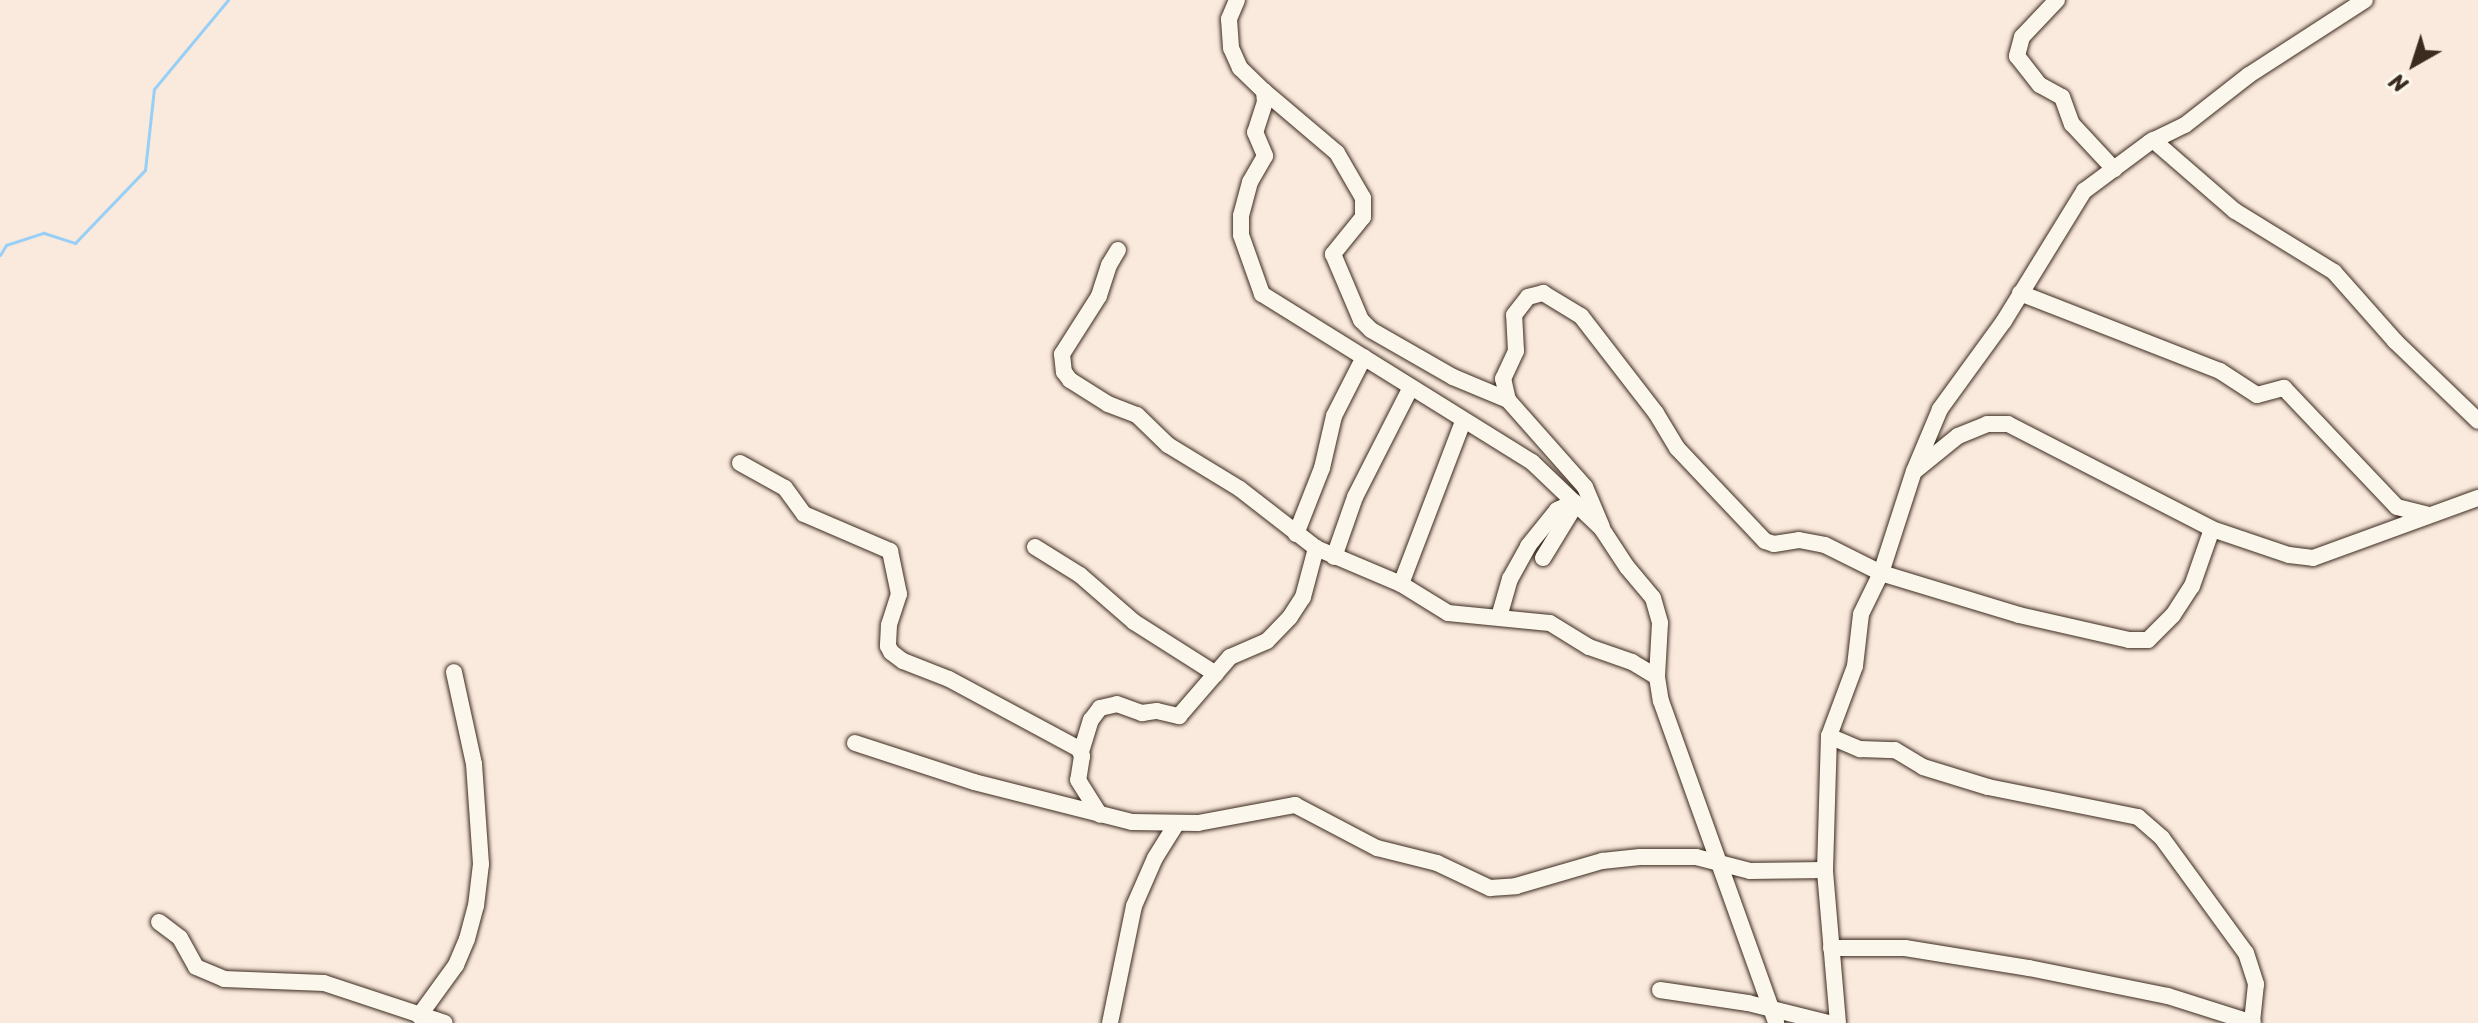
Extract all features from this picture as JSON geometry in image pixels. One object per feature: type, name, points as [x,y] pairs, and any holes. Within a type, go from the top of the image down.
[{"type":"street","points":[[1237,0],[1229,19],[1231,48],[1240,68],[1337,153],[1363,198],[1363,217],[1333,254],[1361,320],[1371,330],[1453,377],[1508,400],[1585,487],[1602,529]]},
{"type":"street","points":[[2057,0],[2022,37],[2017,56],[2040,85],[2062,97],[2072,124],[2114,169]]},
{"type":"street","points":[[1838,1023],[1825,870],[1829,736],[1855,666],[1861,614],[1881,573],[1914,471],[1948,396],[1993,336],[2081,194],[2153,140],[2185,125],[2249,75],[2357,2]]},
{"type":"street","points":[[1264,91],[1265,102],[1255,132],[1265,156],[1250,182],[1241,216],[1241,235],[1252,273],[1265,298],[1532,462],[1602,529],[1657,606],[1660,623],[1657,677],[1667,722],[1722,862],[1773,1015]]},
{"type":"street","points":[[2153,140],[2235,211],[2334,272],[2395,341],[2478,421]]},
{"type":"street","points":[[1118,250],[1094,305],[1066,346],[1064,372],[1096,397],[1137,415],[1168,445],[1240,489],[1316,548],[1401,584],[1459,617],[1499,617],[1550,623],[1589,647],[1632,662],[1657,677]]},
{"type":"street","points":[[1508,400],[1503,379],[1516,351],[1514,315],[1528,297],[1543,293],[1568,307],[1592,329],[1677,448],[1722,492],[1756,534],[1774,544],[1799,540],[1825,545],[1881,573],[2019,615],[2129,640],[2148,640],[2159,633],[2192,586],[2212,529]]},
{"type":"street","points":[[2020,293],[2220,371],[2257,395],[2284,388],[2390,501],[2403,510],[2431,515]]},
{"type":"street","points":[[1296,534],[1324,460],[1334,416],[1364,357]]},
{"type":"street","points":[[1334,557],[1355,497],[1411,387]]},
{"type":"street","points":[[1401,584],[1463,422]]},
{"type":"street","points":[[1914,471],[1958,436],[1987,424],[2008,424],[2212,529],[2289,555],[2313,558],[2478,498]]},
{"type":"street","points":[[740,463],[785,488],[804,514],[890,551],[899,594],[888,646],[897,657],[949,679],[1081,752]]},
{"type":"street","points":[[1543,558],[1575,503]]},
{"type":"street","points":[[1499,617],[1510,579],[1528,546],[1557,510],[1575,503]]},
{"type":"street","points":[[1035,547],[1080,575],[1144,630],[1216,674]]},
{"type":"street","points":[[1100,815],[1078,780],[1081,752],[1091,720],[1104,705],[1117,704],[1142,713],[1157,711],[1179,716],[1230,657],[1267,641],[1290,617],[1303,597],[1316,548]]},
{"type":"street","points":[[419,1016],[456,965],[467,939],[476,906],[481,864],[474,764],[454,672]]},
{"type":"street","points":[[1829,736],[1860,749],[1895,750],[1923,767],[1988,787],[2138,817],[2162,838],[2246,953],[2256,984],[2253,1023],[2168,996],[2029,968],[1905,948],[1831,948]]},
{"type":"street","points":[[855,743],[974,782],[1100,815],[1176,825],[1295,805],[1377,848],[1437,863],[1490,888],[1516,886],[1602,861],[1669,856],[1722,862],[1750,871],[1825,870]]},
{"type":"street","points":[[1110,1023],[1134,906],[1155,858],[1176,825]]},
{"type":"street","points":[[159,922],[180,938],[196,967],[224,979],[324,983],[445,1023]]},
{"type":"street","points":[[1660,990],[1773,1015],[1829,1023],[1837,994]]},
{"type":"waterway","points":[[0,255],[6,245],[44,233],[75,243],[145,170],[154,89],[228,0]]}]
